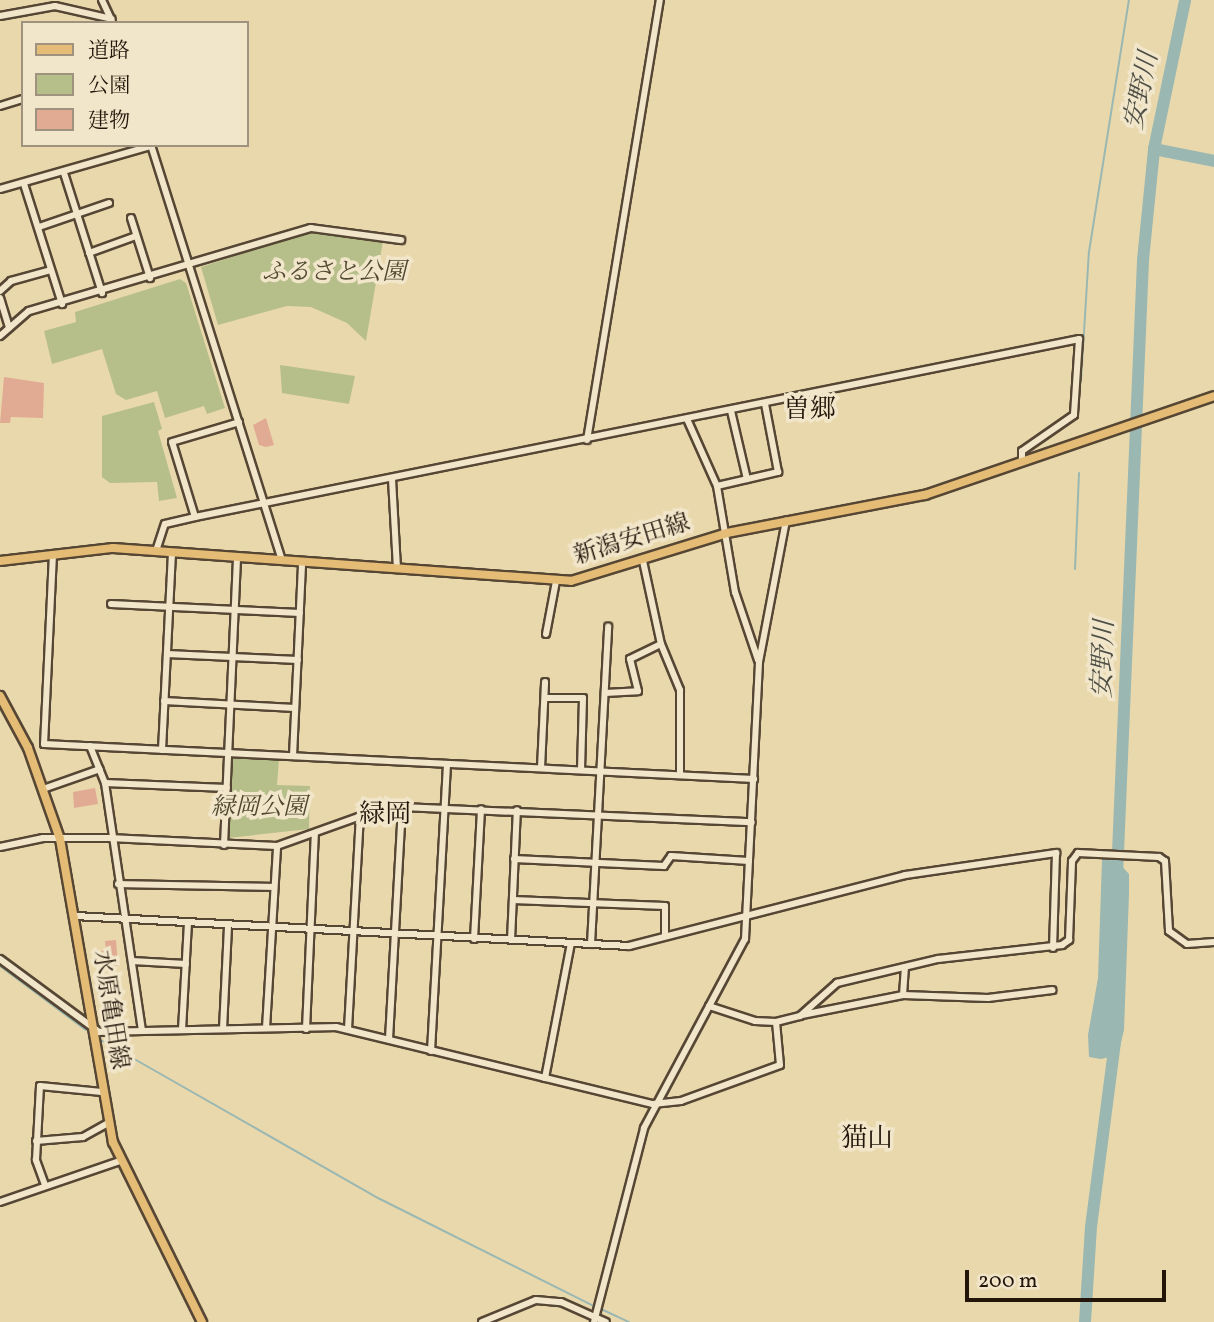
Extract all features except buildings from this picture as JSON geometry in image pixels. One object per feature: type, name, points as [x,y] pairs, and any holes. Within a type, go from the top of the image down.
[{"type":"main road","name":"新潟安田線","points":[[0,561],[53,552],[156,551],[282,560],[302,564],[556,580],[590,577],[727,533],[914,498],[1214,396]]},
{"type":"main road","name":"水原亀田線","points":[[0,696],[43,789],[60,839],[108,1124],[120,1160],[202,1322]]},
{"type":"street","points":[[102,0],[112,21]]},
{"type":"street","points":[[587,440],[660,0]]},
{"type":"street","points":[[0,16],[55,6],[112,21]]},
{"type":"street","points":[[0,106],[21,100]]},
{"type":"street","points":[[0,190],[148,147]]},
{"type":"street","points":[[151,147],[282,560]]},
{"type":"street","points":[[64,173],[102,293]]},
{"type":"street","points":[[24,184],[62,304]]},
{"type":"street","points":[[39,228],[109,203]]},
{"type":"street","points":[[131,218],[150,278]]},
{"type":"street","points":[[0,336],[29,311],[102,293],[311,228],[401,240]]},
{"type":"street","points":[[89,253],[136,236]]},
{"type":"street","points":[[0,291],[11,281],[51,270]]},
{"type":"street","points":[[0,298],[9,328]]},
{"type":"street","points":[[156,551],[165,524],[195,517],[1079,339],[1074,415],[1022,451],[1022,462]]},
{"type":"street","points":[[717,486],[778,472],[765,404]]},
{"type":"street","points":[[731,411],[747,479]]},
{"type":"street","points":[[687,419],[717,486],[735,592],[759,662]]},
{"type":"street","points":[[195,517],[172,442],[239,422]]},
{"type":"street","points":[[392,479],[397,569]]},
{"type":"street","points":[[595,1320],[653,1104],[745,939],[759,662],[786,521]]},
{"type":"street","points":[[53,552],[44,744],[754,779]]},
{"type":"street","points":[[162,750],[172,552]]},
{"type":"street","points":[[224,845],[237,557]]},
{"type":"street","points":[[643,561],[661,644],[680,690],[680,775]]},
{"type":"street","points":[[293,756],[302,564]]},
{"type":"street","points":[[546,634],[556,580]]},
{"type":"street","points":[[111,604],[300,613]]},
{"type":"street","points":[[591,944],[608,626]]},
{"type":"street","points":[[605,693],[638,691],[630,659],[661,644]]},
{"type":"street","points":[[167,654],[298,660]]},
{"type":"street","points":[[541,768],[545,682]]},
{"type":"street","points":[[546,698],[583,698],[581,770]]},
{"type":"street","points":[[164,701],[295,708]]},
{"type":"street","points":[[90,746],[105,783],[109,838],[125,917],[142,1030]]},
{"type":"street","points":[[431,1051],[447,764]]},
{"type":"street","points":[[43,789],[100,769]]},
{"type":"street","points":[[105,783],[227,788]]},
{"type":"street","points":[[0,847],[60,839],[109,838],[277,846],[360,816],[402,807],[752,822]]},
{"type":"street","points":[[388,1039],[402,807]]},
{"type":"street","points":[[474,939],[481,809]]},
{"type":"street","points":[[511,940],[516,810]]},
{"type":"street","points":[[348,1029],[360,816]]},
{"type":"street","points":[[306,1029],[313,929],[315,834]]},
{"type":"street","points":[[266,1028],[277,846]]},
{"type":"street","points":[[75,916],[629,946],[905,875],[1056,853],[1053,948]]},
{"type":"street","points":[[800,1016],[837,984],[905,967],[1053,948],[1069,940],[1072,861],[1078,853],[1159,857],[1165,861],[1169,931],[1187,944],[1214,942]]},
{"type":"street","points":[[514,859],[664,866],[671,856],[749,861]]},
{"type":"street","points":[[118,884],[274,887]]},
{"type":"street","points":[[513,900],[665,906],[665,935]]},
{"type":"street","points":[[183,1030],[188,924]]},
{"type":"street","points":[[223,1029],[228,925]]},
{"type":"street","points":[[545,1078],[571,943]]},
{"type":"street","points":[[0,959],[93,1029],[348,1029],[653,1104],[681,1101],[779,1065],[776,1022]]},
{"type":"street","points":[[132,961],[186,964]]},
{"type":"street","points":[[903,995],[905,967]]},
{"type":"street","points":[[709,1006],[755,1021],[776,1022],[903,995],[988,998],[1053,990]]},
{"type":"street","points":[[45,1185],[36,1142],[40,1086],[102,1091]]},
{"type":"street","points":[[36,1142],[83,1137],[108,1124]]},
{"type":"street","points":[[0,1202],[120,1160]]},
{"type":"street","points":[[482,1322],[536,1300],[561,1302],[595,1320],[606,1322]]},
{"type":"green space","name":"ふるさと公園","points":[[313,231],[383,241],[366,341],[347,323],[311,307],[287,306],[218,325],[201,267]]},
{"type":"green space","points":[[180,279],[186,283],[225,408],[207,414],[204,406],[165,418],[157,391],[126,400],[116,394],[102,349],[52,364],[44,331],[76,322],[75,312]]},
{"type":"green space","points":[[280,365],[355,376],[349,404],[282,393]]},
{"type":"green space","points":[[154,402],[162,429],[158,431],[177,498],[159,501],[157,482],[110,483],[102,477],[102,416]]},
{"type":"green space","name":"緑岡公園","points":[[231,758],[279,759],[277,785],[310,786],[309,829],[228,838]]},
{"type":"water","points":[[1102,859],[1117,861],[1129,874],[1129,894],[1124,1030],[1118,1055],[1101,1059],[1089,1057],[1088,1035],[1098,978]]},
{"type":"waterway","points":[[1081,381],[1089,252],[1129,0]]},
{"type":"waterway","name":"安野川","points":[[1117,876],[1143,260],[1154,149],[1185,0]]},
{"type":"waterway","points":[[1154,149],[1214,161]]},
{"type":"waterway","points":[[1075,569],[1079,473]]},
{"type":"waterway","points":[[0,966],[86,1030]]},
{"type":"waterway","points":[[101,1040],[380,1199],[596,1307]]},
{"type":"waterway","name":"安野川","points":[[1085,1322],[1091,1227],[1115,1041]]},
{"type":"waterway","points":[[601,1309],[629,1322]]},
{"type":"district","name":"曽郷","points":[[810,411]]},
{"type":"district","name":"緑岡","points":[[385,816]]},
{"type":"district","name":"猫山","points":[[867,1140]]}]
